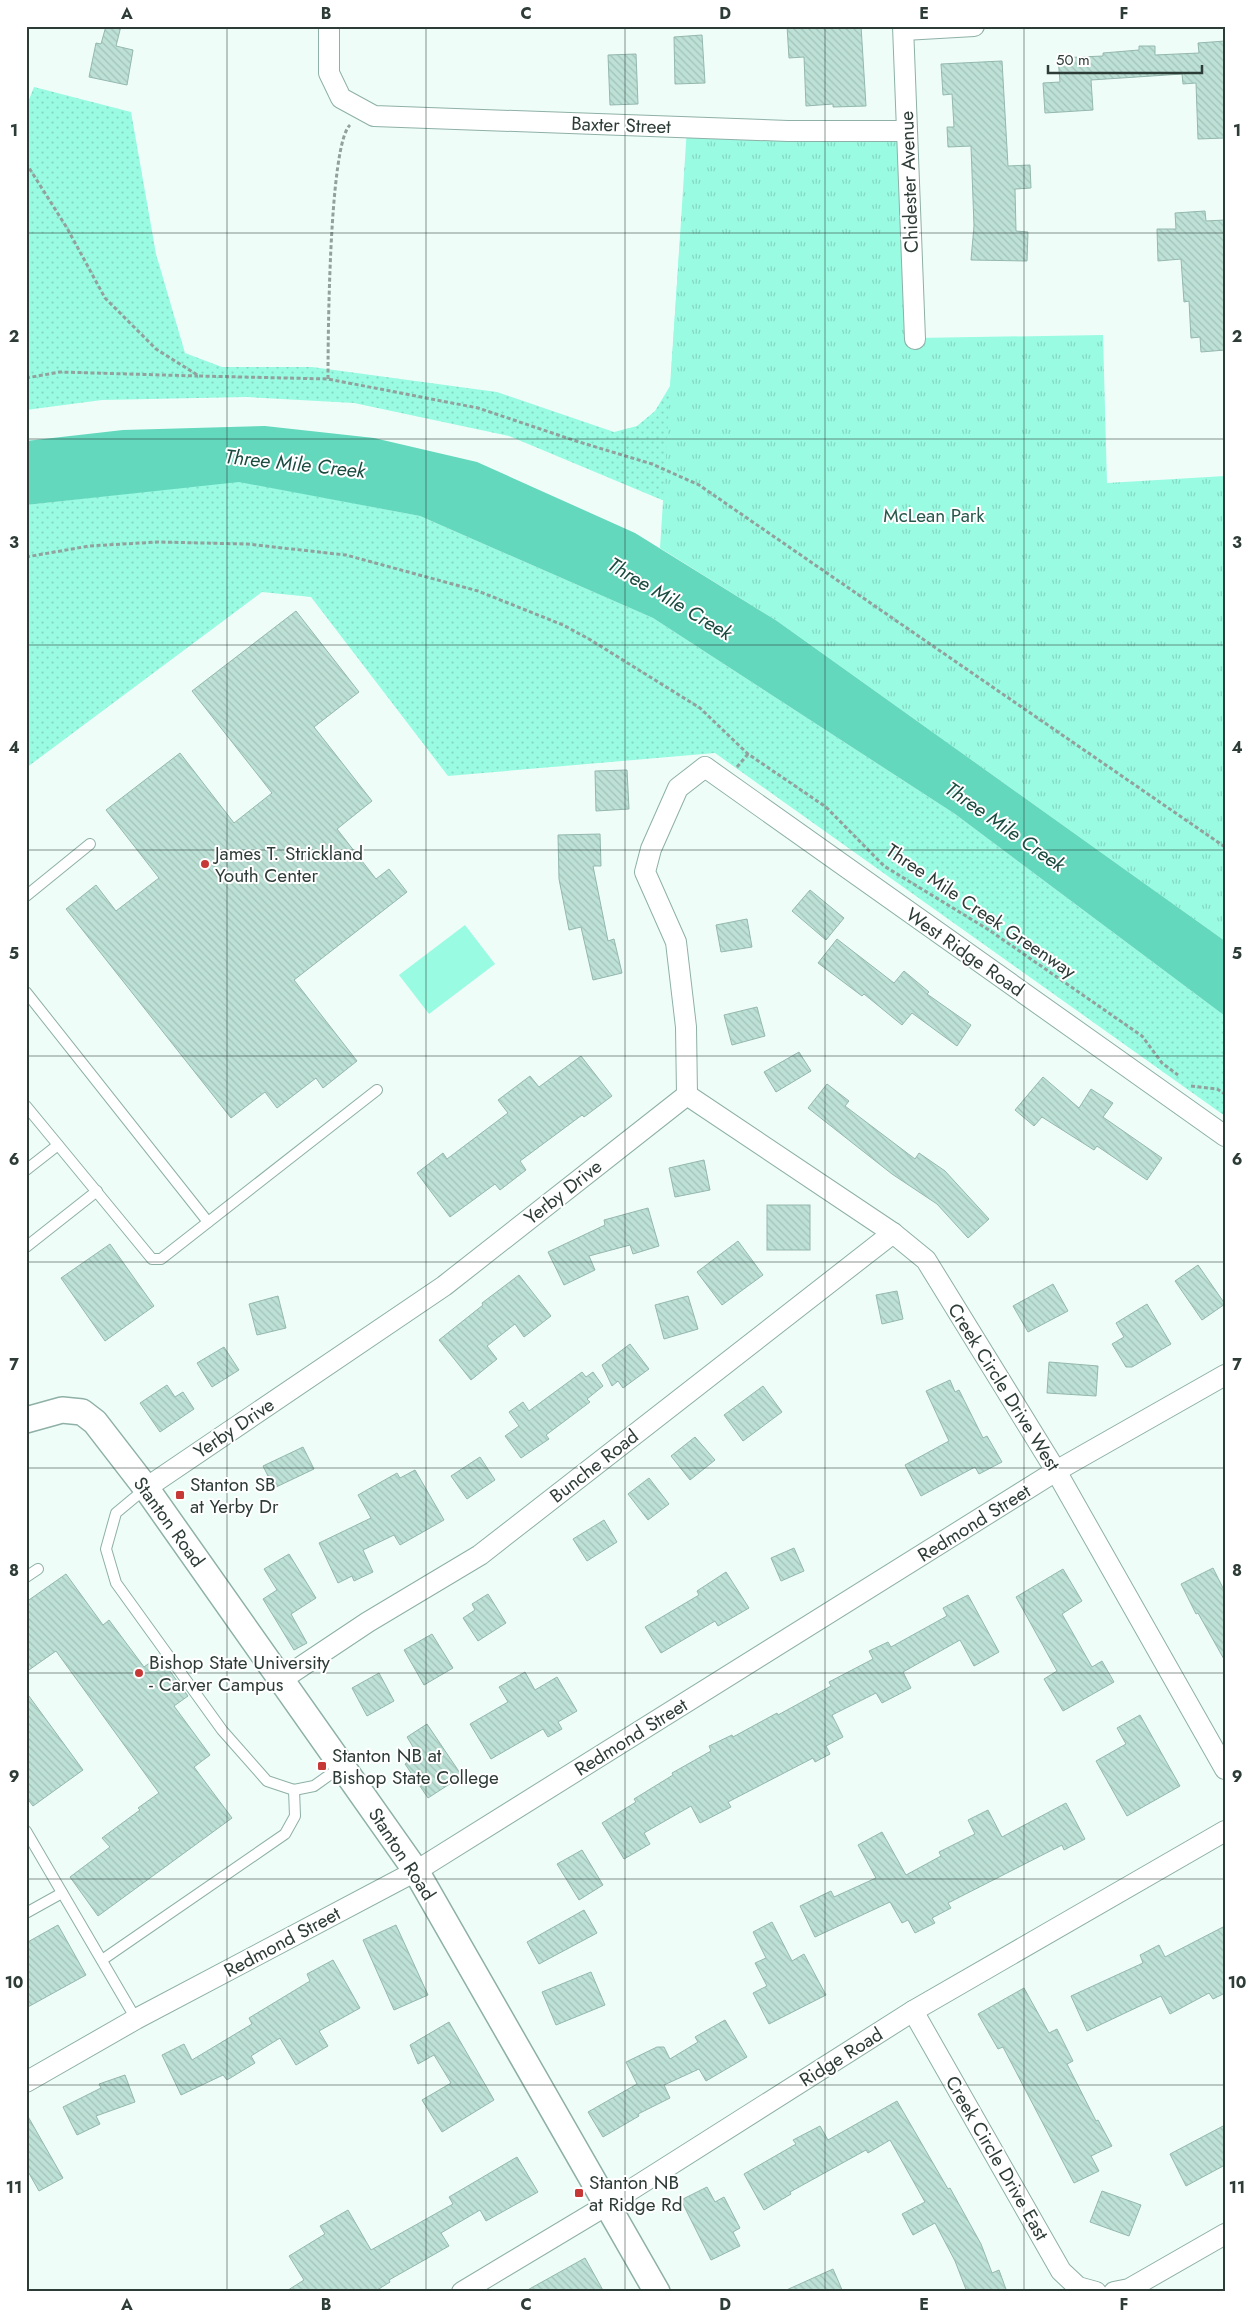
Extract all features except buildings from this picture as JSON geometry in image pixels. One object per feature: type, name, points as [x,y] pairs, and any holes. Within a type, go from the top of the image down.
[{"type":"street","name":"Baxter Street","points":[[329,26],[329,73],[341,98],[374,116],[788,131],[906,131]]},
{"type":"street","points":[[904,28],[974,26]]},
{"type":"street","name":"Chidester Avenue","points":[[904,28],[906,131],[916,338]]},
{"type":"street","name":"West Ridge Road","points":[[687,1095],[686,1027],[676,942],[646,872],[651,849],[678,788],[706,767],[1225,1136]]},
{"type":"street","name":"Creek Circle Drive West","points":[[687,1095],[893,1233],[926,1260],[1056,1471],[1225,1769]]},
{"type":"street","name":"Yerby Drive","points":[[146,1488],[444,1286],[687,1095]]},
{"type":"street","name":"Bunche Road","points":[[281,1680],[368,1622],[480,1555],[893,1233]]},
{"type":"street","name":"Redmond Street","points":[[26,2082],[136,2020],[416,1871],[1056,1471],[1225,1374]]},
{"type":"street","name":"Stanton Road","points":[[26,1420],[62,1410],[82,1412],[95,1422],[146,1488],[416,1871],[657,2292]]},
{"type":"street","name":"Ridge Road","points":[[462,2292],[607,2205],[913,2011],[1225,1830]]},
{"type":"street","name":"Creek Circle Drive East","points":[[913,2011],[1061,2271],[1078,2287],[1096,2292]]},
{"type":"street","points":[[1114,2292],[1129,2289],[1225,2234]]},
{"type":"lane","points":[[26,896],[90,844]]},
{"type":"lane","points":[[26,992],[208,1222]]},
{"type":"lane","points":[[26,1106],[152,1259],[156,1260],[161,1259],[376,1090]]},
{"type":"lane","points":[[26,1170],[58,1145]]},
{"type":"lane","points":[[26,1247],[97,1191]]},
{"type":"lane","points":[[146,1488],[116,1513],[106,1549],[116,1583],[222,1730],[267,1782],[294,1790],[314,1786],[342,1766]]},
{"type":"lane","points":[[26,1577],[38,1569]]},
{"type":"lane","points":[[102,1960],[285,1834],[295,1816],[294,1790]]},
{"type":"lane","points":[[26,1831],[136,2020]]},
{"type":"lane","points":[[26,1913],[62,1893]]},
{"type":"path","points":[[328,379],[329,276],[337,164],[345,130],[364,110]]},
{"type":"path","points":[[26,163],[67,228],[105,298],[156,349],[199,376]]},
{"type":"path","points":[[26,378],[60,372],[328,379],[478,408],[652,464],[699,485],[1225,847]]},
{"type":"path","name":"Three Mile Creek Greenway","points":[[26,557],[89,546],[158,542],[247,544],[346,555],[478,591],[563,625],[589,638],[700,708],[748,754],[826,807],[884,866],[989,930],[1142,1036],[1162,1063],[1191,1086],[1217,1089],[1225,1094]]},
{"type":"path","points":[[736,768],[748,754]]},
{"type":"green space","points":[[34,87],[131,112],[156,254],[185,353],[222,367],[312,367],[497,392],[614,432],[637,426],[655,411],[670,386],[680,239],[741,533],[509,436],[354,403],[247,397],[102,400],[26,410],[26,107]]},
{"type":"green space","name":"McLean Park","points":[[687,127],[906,131],[916,338],[1103,335],[1107,483],[1225,476],[1225,941],[777,621],[660,548]]},
{"type":"green space","points":[[239,481],[420,516],[653,618],[955,814],[1225,1016],[1225,1116],[715,753],[448,776],[311,597],[262,592],[26,768],[26,505]]},
{"type":"green space","points":[[465,925],[495,964],[429,1014],[399,975]]},
{"type":"water","name":"Three Mile Creek","points":[[265,426],[374,438],[477,462],[635,533],[777,621],[1225,941],[1225,1016],[955,814],[653,618],[420,516],[239,482],[26,505],[26,441],[123,430]]},
{"type":"place","name":"James T. Strickland Youth Center","points":[[205,864]]},
{"type":"place","name":"Stanton SB at Yerby Dr","points":[[180,1495]]},
{"type":"place","name":"Bishop State University - Carver Campus","points":[[139,1673]]},
{"type":"place","name":"Stanton NB at Bishop State College","points":[[322,1766]]},
{"type":"place","name":"Stanton NB at Ridge Rd","points":[[579,2193]]}]
